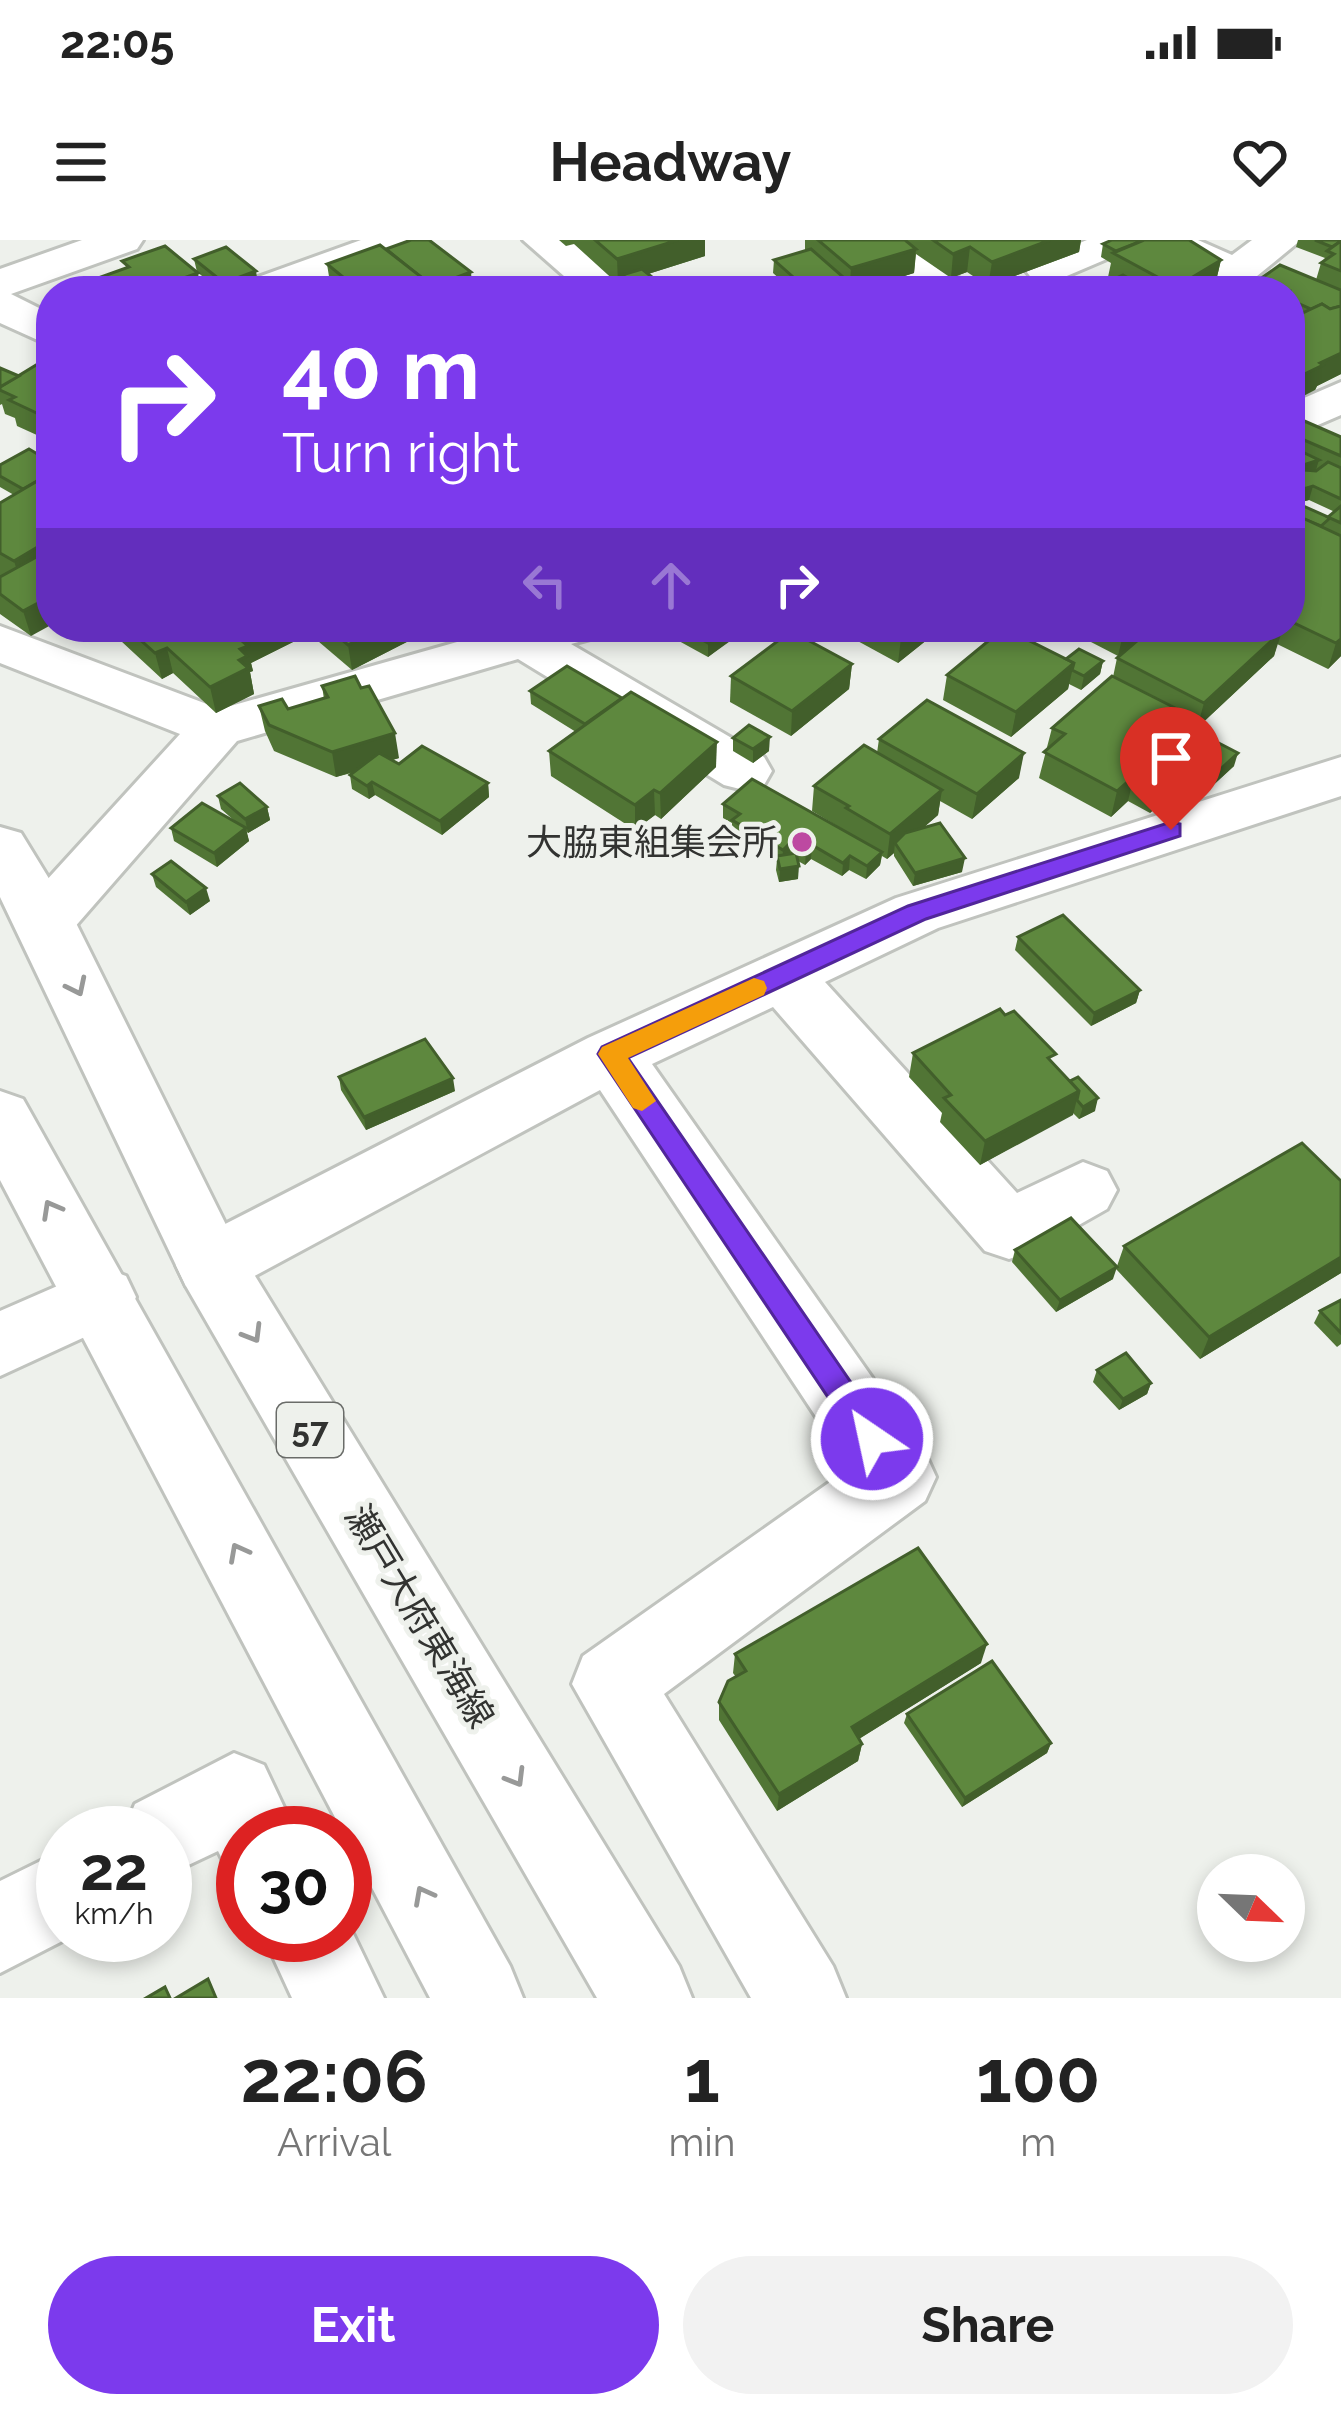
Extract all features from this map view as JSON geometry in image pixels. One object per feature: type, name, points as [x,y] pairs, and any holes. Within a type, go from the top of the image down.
[{"type":"street","points":[[0,284],[122,240]]},
{"type":"street","points":[[302,276],[402,240]]},
{"type":"street","points":[[544,240],[589,276]]},
{"type":"street","points":[[884,240],[933,276]]},
{"type":"street","points":[[1048,271],[1124,240]]},
{"type":"street","points":[[1161,240],[1236,272],[1280,240]]},
{"type":"street","points":[[0,304],[36,324]]},
{"type":"street","points":[[1305,438],[1341,396]]},
{"type":"street","points":[[45,921],[217,728],[494,642]]},
{"type":"street","points":[[529,642],[744,771]]},
{"type":"street","points":[[0,643],[217,728]]},
{"type":"street","points":[[211,1265],[611,1054],[917,913],[1341,776]]},
{"type":"street","name":"瀬戸大府東海線","points":[[0,848],[45,921],[211,1265],[647,1998]]},
{"type":"street","points":[[782,975],[1009,1231],[1083,1190]]},
{"type":"street","points":[[611,1054],[898,1477],[612,1684],[801,1998]]},
{"type":"street","points":[[0,1117],[478,1998]]},
{"type":"street","points":[[0,1345],[101,1297]]},
{"type":"street","points":[[192,1819],[234,1795],[240,1806]]},
{"type":"street","points":[[0,1929],[36,1908]]},
{"type":"street","points":[[321,1962],[339,1998]]},
{"type":"building","points":[[411,240],[429,240],[471,272],[419,276],[386,249]]},
{"type":"building","points":[[595,240],[678,240],[617,259]]},
{"type":"building","points":[[818,240],[905,240],[916,249],[851,268]]},
{"type":"building","points":[[933,240],[1050,240],[992,262],[970,247],[953,254]]},
{"type":"building","points":[[1144,240],[1116,251],[1103,244]]},
{"type":"building","points":[[1144,240],[1189,240],[1221,260],[1194,276],[1156,276],[1113,253]]},
{"type":"building","points":[[1315,240],[1341,240],[1341,241],[1332,247]]},
{"type":"building","points":[[1341,241],[1341,271],[1321,263],[1334,254],[1327,251]]},
{"type":"building","points":[[380,245],[420,276],[342,276],[327,264]]},
{"type":"building","points":[[165,246],[198,273],[104,276],[129,267],[122,261]]},
{"type":"building","points":[[226,247],[256,271],[215,276],[194,259]]},
{"type":"building","points":[[811,249],[842,276],[792,276],[774,260]]},
{"type":"building","points":[[1280,265],[1341,290],[1341,306],[1305,306],[1305,276],[1264,276]]},
{"type":"building","points":[[642,269],[651,276],[623,276]]},
{"type":"building","points":[[1322,304],[1330,309],[1341,306],[1341,353],[1305,374],[1305,312]]},
{"type":"building","points":[[36,365],[36,413],[9,400],[15,397],[0,387]]},
{"type":"building","points":[[0,368],[19,376],[0,387]]},
{"type":"building","points":[[1305,421],[1341,437],[1341,456],[1305,440]]},
{"type":"building","points":[[29,449],[36,453],[36,482],[23,489],[0,476],[0,465]]},
{"type":"building","points":[[1328,462],[1341,468],[1341,499],[1313,486],[1305,488],[1305,470],[1316,471]]},
{"type":"building","points":[[36,482],[36,548],[14,561],[0,553],[0,503]]},
{"type":"building","points":[[1341,506],[1341,523],[1328,517]]},
{"type":"building","points":[[1305,507],[1330,518],[1321,526],[1305,520]]},
{"type":"building","points":[[1305,519],[1341,536],[1341,639],[1336,643],[1305,628]]},
{"type":"building","points":[[36,557],[36,604],[23,611],[0,594],[0,577]]},
{"type":"building","points":[[143,642],[243,642],[248,646],[240,649],[247,656],[239,660],[248,668],[210,687],[167,648],[155,653]]},
{"type":"building","points":[[776,642],[811,642],[852,664],[792,711],[731,676]]},
{"type":"building","points":[[987,642],[1032,642],[1074,663],[1016,712],[947,675]]},
{"type":"building","points":[[1136,642],[1270,642],[1204,703],[1117,658]]},
{"type":"building","points":[[1079,649],[1103,661],[1084,676],[1072,670],[1074,663],[1066,659]]},
{"type":"building","points":[[567,666],[622,698],[585,724],[530,691]]},
{"type":"building","points":[[355,676],[361,688],[369,686],[395,733],[332,752],[269,725],[259,706],[282,699],[288,709],[328,697],[322,686]]},
{"type":"building","points":[[1112,676],[1187,714],[1161,737],[1193,754],[1156,788],[1134,776],[1117,791],[1044,752],[1065,734],[1052,728]]},
{"type":"building","points":[[631,692],[717,742],[660,793],[654,790],[635,805],[549,751]]},
{"type":"building","points":[[927,700],[1024,753],[977,794],[879,739]]},
{"type":"building","points":[[749,725],[770,737],[753,749],[733,738]]},
{"type":"building","points":[[1186,726],[1238,753],[1213,776],[1190,763],[1193,754],[1169,741]]},
{"type":"building","points":[[864,745],[942,790],[890,834],[814,786]]},
{"type":"building","points":[[422,746],[488,783],[440,821],[372,782],[367,786],[350,775],[379,753],[399,764]]},
{"type":"building","name":"大脇東組集会所","points":[[752,779],[882,852],[867,866],[850,856],[843,863],[812,845],[806,851],[790,843],[783,850],[732,820],[740,814],[723,804]]},
{"type":"building","points":[[240,783],[267,807],[245,819],[218,796]]},
{"type":"building","points":[[202,803],[246,828],[214,853],[171,828]]},
{"type":"building","points":[[940,823],[965,858],[915,873],[895,843],[905,833]]},
{"type":"building","points":[[796,853],[799,866],[780,869],[777,856]]},
{"type":"building","points":[[171,861],[206,888],[186,902],[152,874]]},
{"type":"building","points":[[1063,915],[1140,990],[1094,1013],[1018,937]]},
{"type":"building","points":[[1000,1009],[1005,1015],[1014,1011],[1056,1054],[1048,1058],[1079,1091],[985,1141],[944,1098],[951,1095],[913,1053]]},
{"type":"building","points":[[425,1039],[453,1078],[364,1117],[339,1077]]},
{"type":"building","points":[[1078,1077],[1098,1098],[1083,1107],[1070,1081]]},
{"type":"building","points":[[1302,1143],[1341,1181],[1341,1257],[1209,1337],[1124,1246]]},
{"type":"building","points":[[1071,1218],[1117,1267],[1060,1300],[1015,1250]]},
{"type":"building","points":[[1341,1300],[1341,1333],[1320,1311]]},
{"type":"building","points":[[1126,1353],[1151,1383],[1123,1399],[1097,1370]]},
{"type":"building","points":[[918,1548],[987,1644],[852,1727],[862,1744],[779,1794],[719,1702],[728,1681],[746,1671],[735,1654]]},
{"type":"building","points":[[992,1661],[1051,1743],[965,1798],[907,1714]]},
{"type":"building","points":[[208,1979],[216,1998],[176,1998]]},
{"type":"building","points":[[165,1987],[170,1998],[146,1998]]},
{"type":"slow traffic","points":[[642,1101],[611,1054],[754,988]]},
{"type":"place","name":"大脇東組集会所","points":[[802,842]]},
{"type":"route","points":[[872,1439],[611,1054],[917,913],[1171,830]]}]
